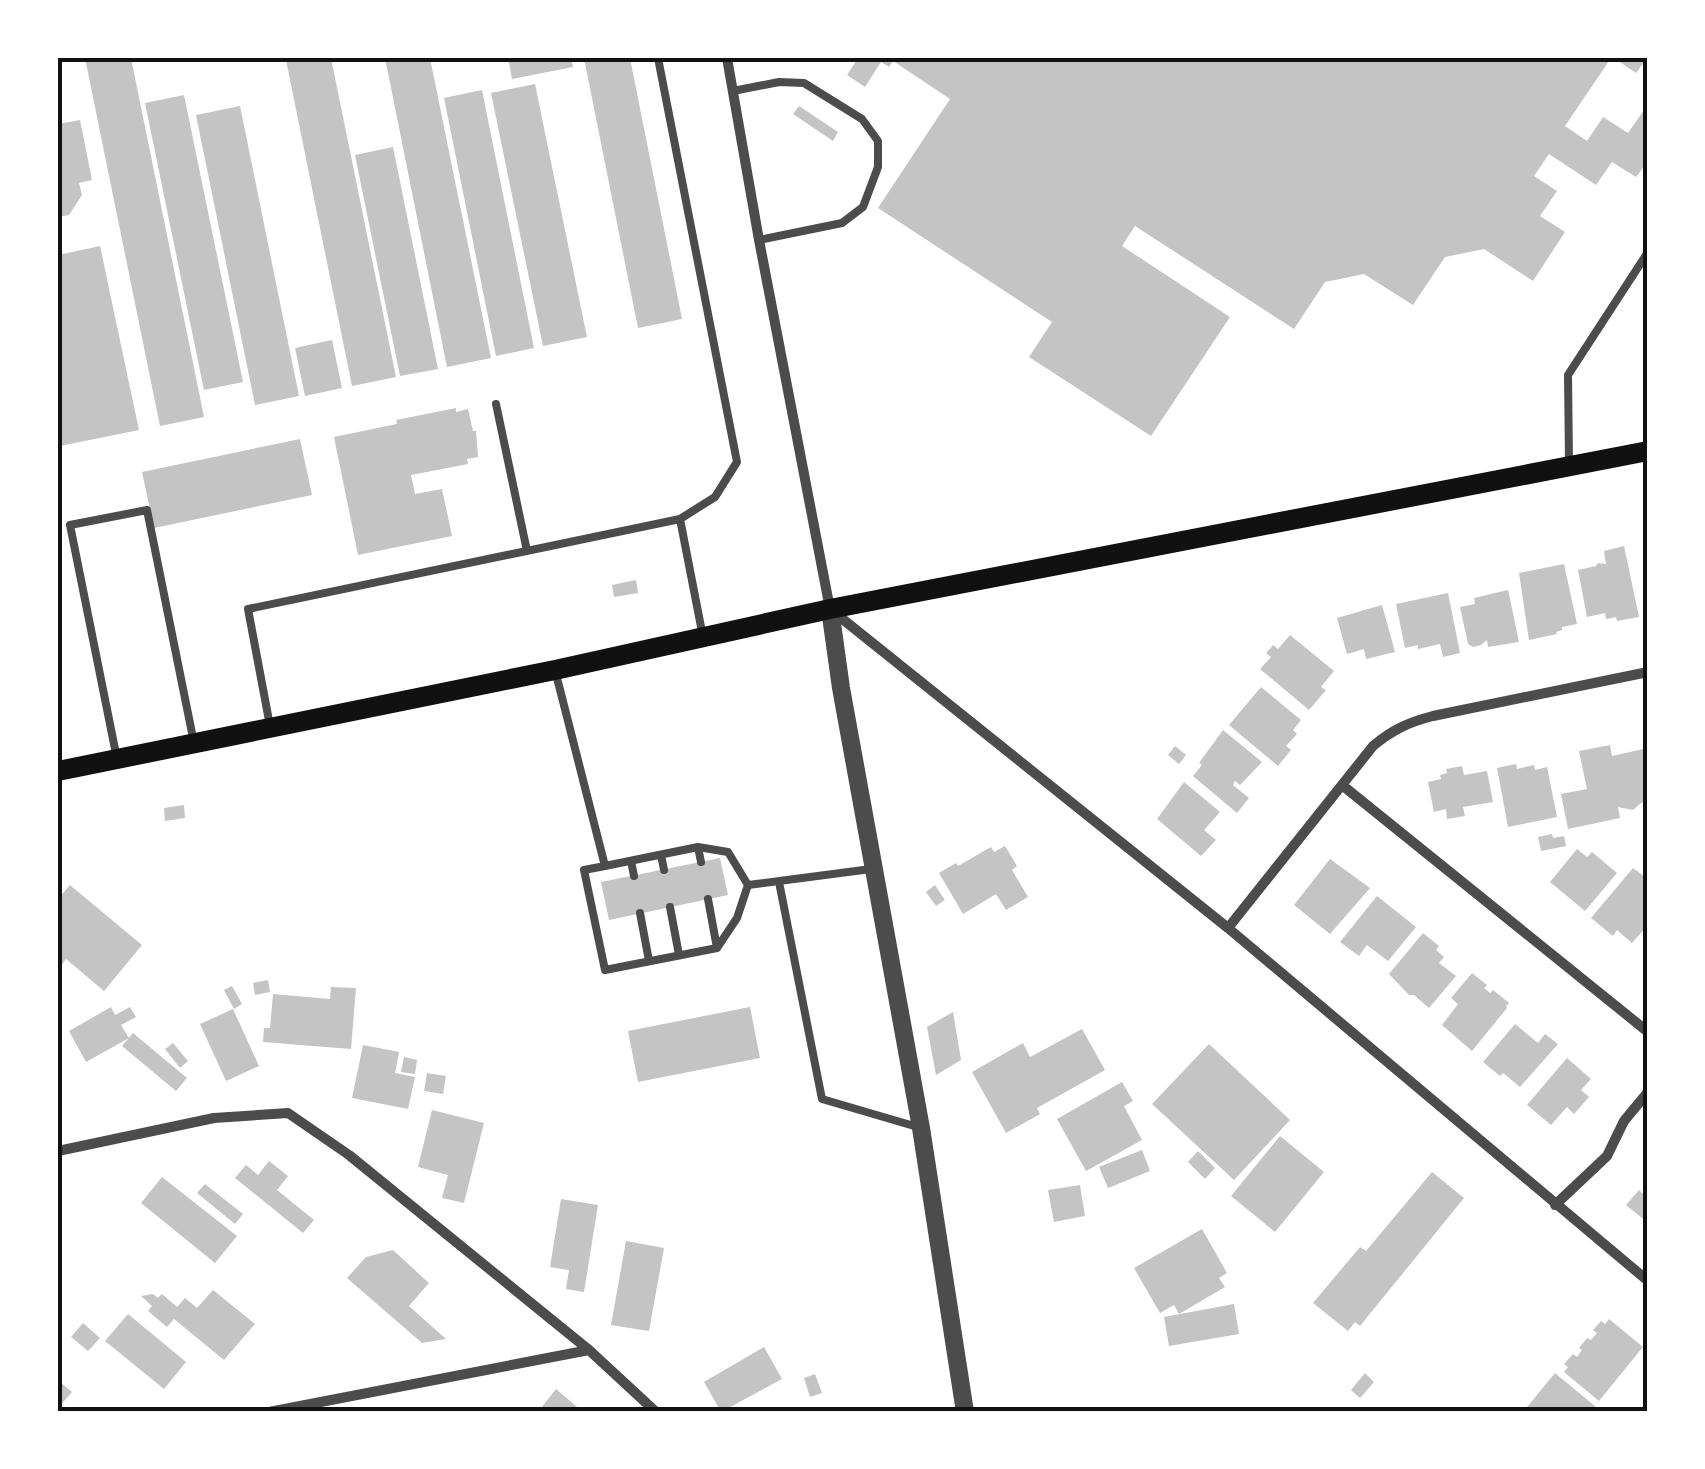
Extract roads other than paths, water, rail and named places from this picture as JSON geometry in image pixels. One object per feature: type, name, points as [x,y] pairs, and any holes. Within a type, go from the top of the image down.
[{"type":"main road","points":[[58,771],[830,610],[1648,451]]},
{"type":"street","points":[[727,58],[830,610],[921,1128],[965,1412]]},
{"type":"street","points":[[830,610],[1228,928],[1648,1282]]},
{"type":"street","points":[[1228,928],[1374,746],[1390,732],[1410,722],[1648,672]]},
{"type":"street","points":[[1342,785],[1648,1032]]},
{"type":"street","points":[[1555,1205],[1608,1156],[1624,1121],[1648,1092]]},
{"type":"street","points":[[58,1151],[214,1118],[288,1113],[348,1155],[589,1350],[656,1412]]},
{"type":"street","points":[[269,1412],[589,1350]]},
{"type":"lane","points":[[270,728],[248,609],[680,518],[715,497],[737,462],[658,58]]},
{"type":"lane","points":[[733,91],[779,82],[804,83],[862,118],[878,141],[878,167],[863,207],[842,222],[759,240]]},
{"type":"lane","points":[[1570,468],[1568,375],[1648,252]]},
{"type":"lane","points":[[496,404],[527,550]]},
{"type":"lane","points":[[58,528],[148,510],[194,744]]},
{"type":"lane","points":[[680,518],[703,638]]},
{"type":"lane","points":[[70,525],[117,759]]},
{"type":"lane","points":[[555,670],[605,866]]},
{"type":"lane","points":[[698,848],[701,862]]},
{"type":"lane","points":[[698,848],[728,852],[748,885],[737,918],[717,948],[605,970],[584,870],[605,866],[698,848]]},
{"type":"lane","points":[[661,854],[664,870]]},
{"type":"lane","points":[[631,861],[634,876]]},
{"type":"lane","points":[[748,885],[874,868]]},
{"type":"lane","points":[[779,882],[822,1098],[921,1128]]},
{"type":"lane","points":[[708,899],[717,948]]},
{"type":"lane","points":[[670,907],[679,955]]},
{"type":"lane","points":[[640,914],[649,961]]}]
